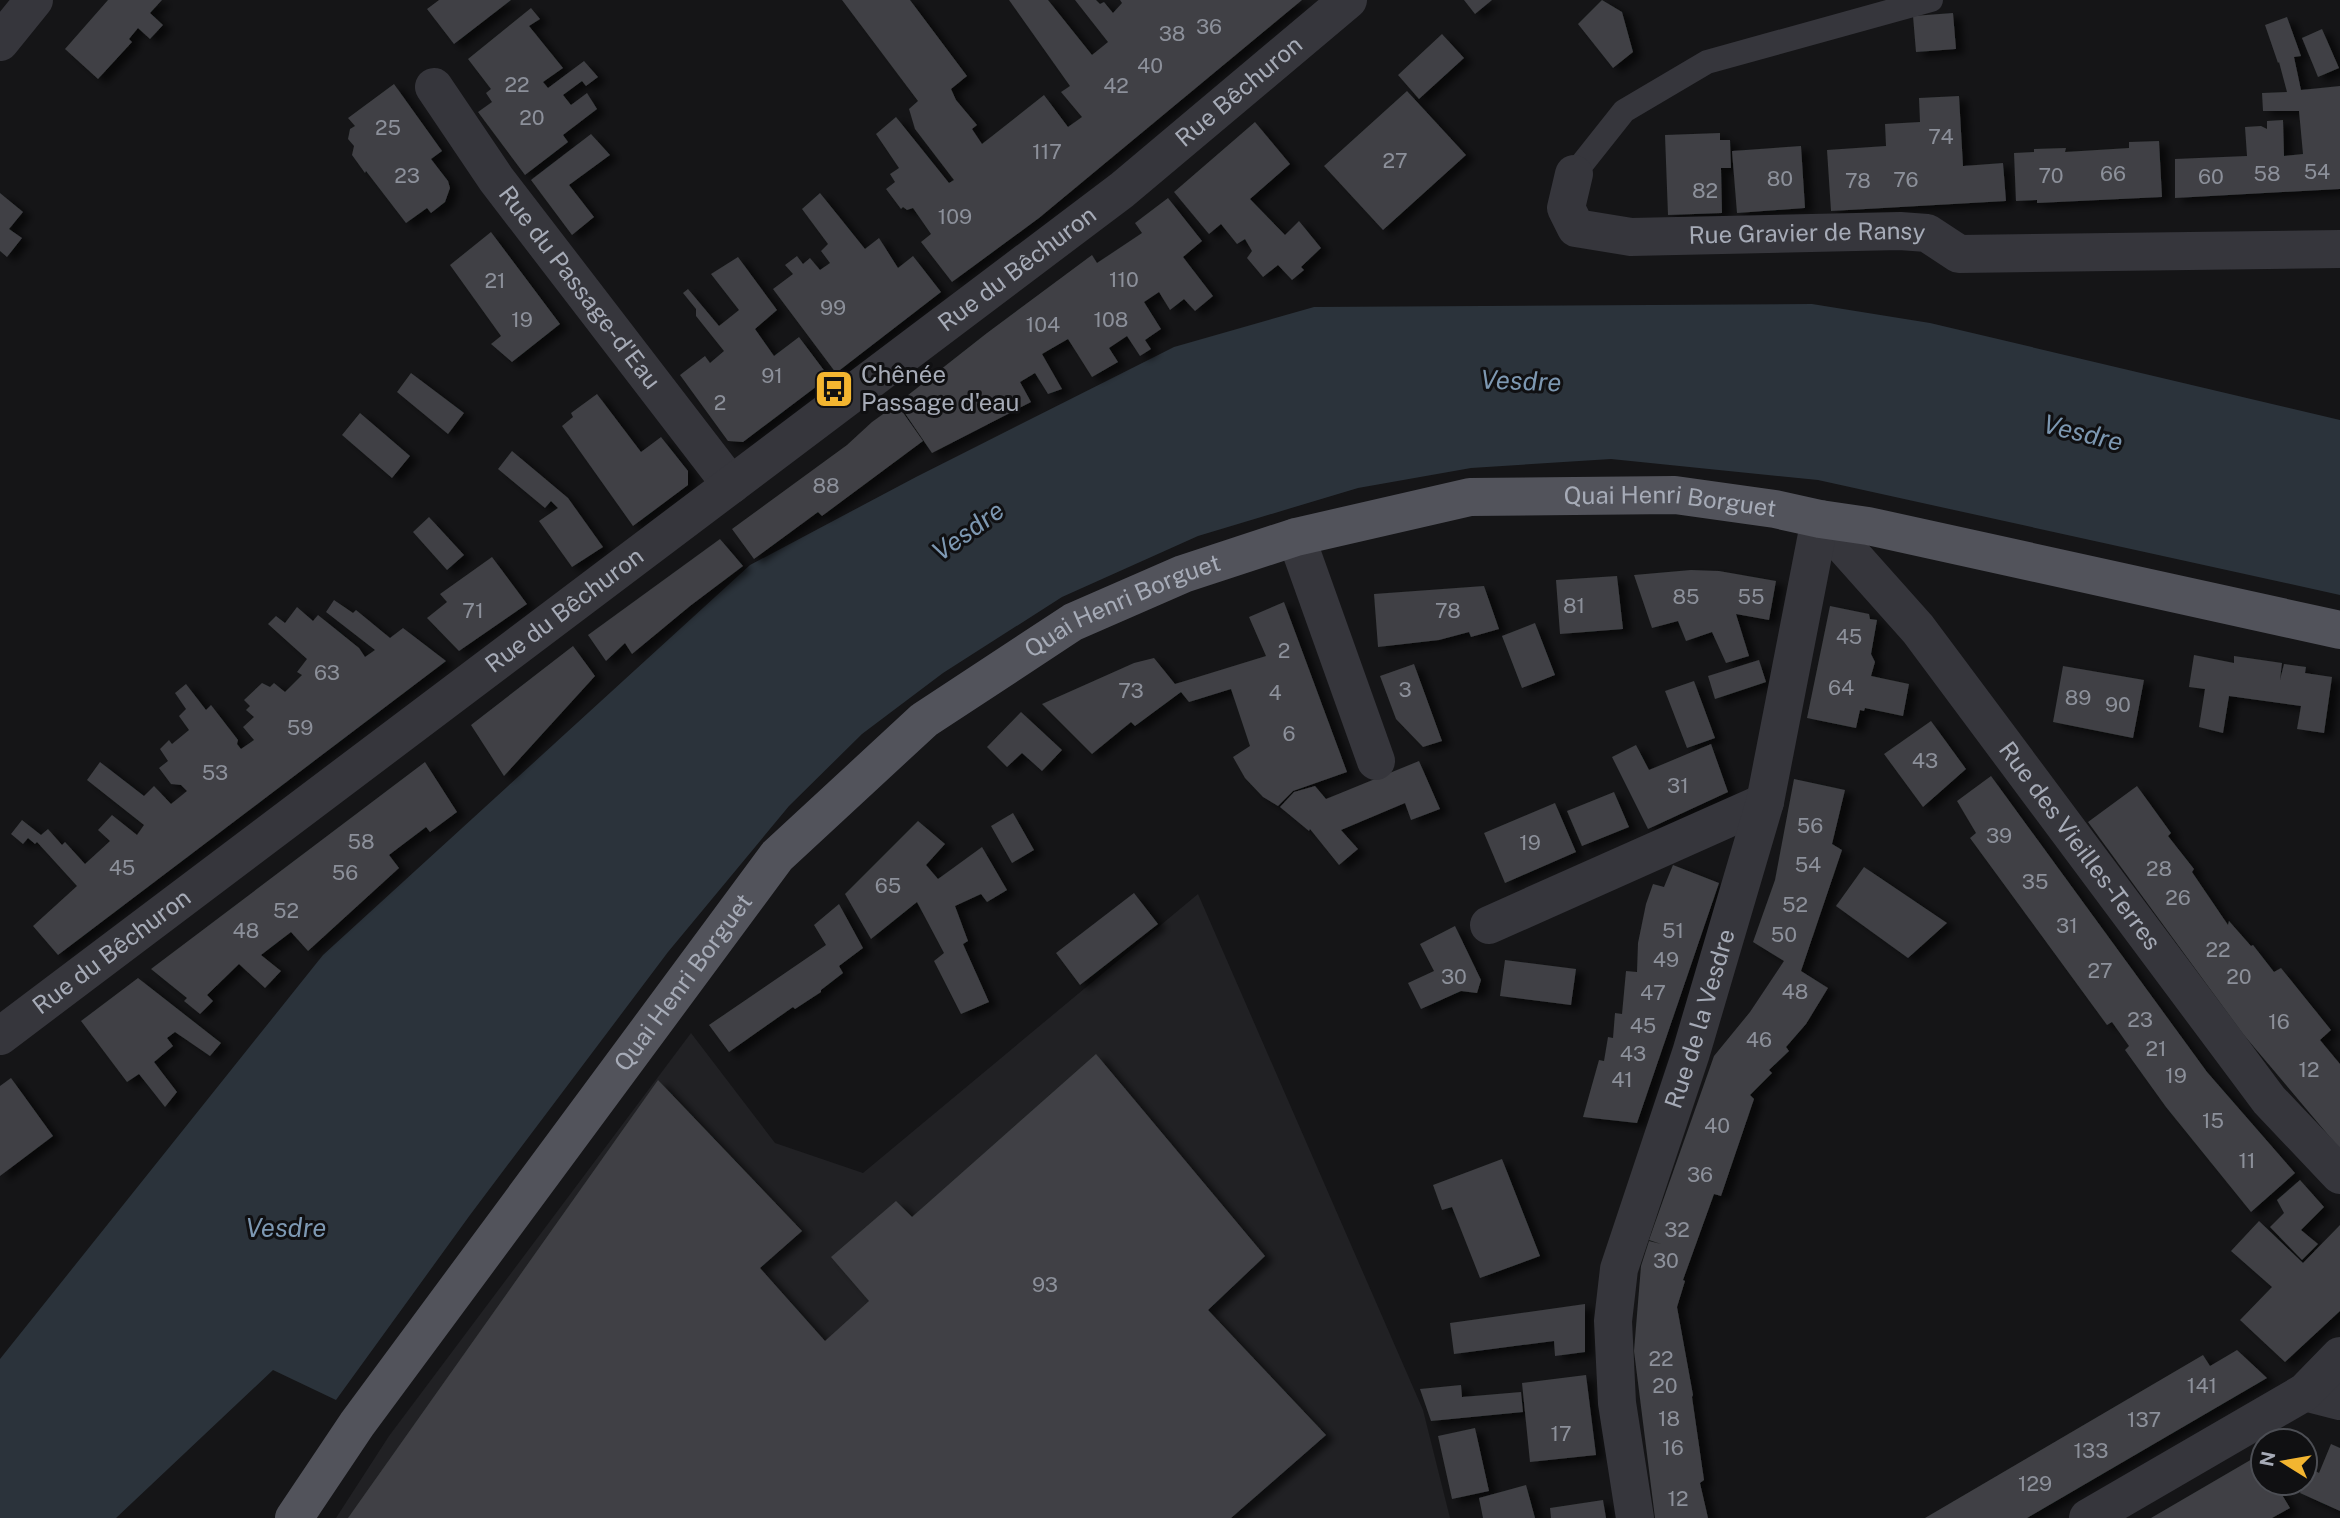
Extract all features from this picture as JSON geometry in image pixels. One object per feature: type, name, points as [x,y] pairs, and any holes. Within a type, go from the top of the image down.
[{"type":"main road","name":"Quai Henri Borguet","points":[[294,1518],[357,1424],[777,856],[925,720],[1073,622],[1183,574],[1296,537],[1470,497],[1675,495],[1868,526],[2340,630]]},
{"type":"street","points":[[0,42],[34,0]]},
{"type":"street","name":"Rue Bêchuron","points":[[1130,183],[1348,0]]},
{"type":"street","name":"Rue du Passage-d'Eau","points":[[434,87],[496,179],[731,485]]},
{"type":"street","name":"Rue Gravier de Ransy","points":[[1574,174],[1566,208],[1576,228],[1631,237],[1900,230],[1927,233],[1959,254],[2340,249]]},
{"type":"street","name":"Rue du Bêchuron","points":[[0,1036],[1130,183]]},
{"type":"street","name":"Rue de la Vesdre","points":[[1635,1518],[1617,1403],[1613,1321],[1619,1269],[1691,1053],[1765,802],[1820,519]]},
{"type":"street","name":"Rue des Vieilles-Terres","points":[[1820,519],[1918,629],[2269,1100],[2340,1175]]},
{"type":"street","points":[[1296,537],[1376,761]]},
{"type":"street","points":[[1489,925],[1765,802]]},
{"type":"street","points":[[2088,1518],[2323,1397],[2340,1356]]},
{"type":"lane","points":[[1574,174],[1624,111],[1707,62],[1931,0]]},
{"type":"shaded area","points":[[1198,894],[1423,1410],[1450,1518],[336,1518],[389,1436],[691,1033],[775,1143],[863,1173]]},
{"type":"water","name":"Vesdre","points":[[1812,304],[1930,323],[2340,420],[2340,595],[1818,480],[1611,459],[1471,468],[1358,488],[1198,536],[1062,597],[943,673],[862,734],[789,806],[668,952],[470,1215],[336,1400],[273,1370],[116,1518],[0,1518],[0,1359],[323,955],[750,565],[916,477],[1174,347],[1314,307]]},
{"type":"building","points":[[108,0],[162,0],[150,13],[163,25],[150,39],[138,28],[129,39],[132,42],[98,79],[65,49]]},
{"type":"building","points":[[439,0],[511,0],[454,44],[427,9]]},
{"type":"building","points":[[842,0],[910,0],[967,76],[951,89],[956,100],[977,125],[972,129],[982,144],[1044,95],[1068,127],[1082,117],[1061,92],[1070,86],[1009,0],[1048,0],[1092,55],[1108,42],[1075,0],[1096,0],[1100,4],[1104,2],[1113,13],[1122,3],[1120,0],[1302,0],[1039,218],[952,282],[921,242],[931,234],[913,208],[901,209],[886,189],[895,182],[890,174],[899,168],[876,134],[896,117],[949,183],[954,180],[915,129],[909,109],[918,101]]},
{"type":"building","points":[[1464,0],[1492,0],[1475,14]]},
{"type":"building","points":[[1602,0],[1622,12],[1633,52],[1613,68],[1578,24]]},
{"type":"building","points":[[531,8],[540,19],[529,26],[563,68],[543,82],[548,88],[584,61],[598,77],[586,86],[582,81],[563,95],[571,105],[587,93],[597,109],[563,135],[568,142],[525,175],[478,112],[492,102],[486,93],[491,89],[468,59]]},
{"type":"building","points":[[1953,13],[1956,49],[1916,52],[1913,16]]},
{"type":"building","points":[[2287,17],[2301,56],[2294,57],[2301,90],[2340,86],[2340,189],[2175,198],[2175,159],[2247,156],[2245,127],[2261,126],[2267,129],[2267,121],[2283,120],[2284,156],[2303,154],[2299,111],[2263,111],[2262,93],[2287,92],[2265,25]]},
{"type":"building","points":[[2322,29],[2339,68],[2318,77],[2302,38]]},
{"type":"building","points":[[1442,34],[1464,58],[1419,99],[1398,75]]},
{"type":"building","points":[[394,84],[442,151],[431,159],[448,181],[450,188],[445,202],[431,213],[427,208],[406,223],[352,155],[354,146],[348,139],[350,129],[355,126],[348,118]]},
{"type":"building","points":[[1407,91],[1466,155],[1383,230],[1324,166]]},
{"type":"building","points":[[1959,96],[1963,166],[2003,163],[2006,201],[1831,211],[1827,150],[1886,146],[1885,124],[1920,122],[1919,98]]},
{"type":"building","points":[[1255,122],[1290,164],[1250,199],[1285,235],[1299,221],[1321,248],[1301,267],[1304,270],[1292,280],[1278,265],[1263,277],[1247,258],[1252,251],[1245,239],[1237,244],[1221,224],[1209,234],[1174,192]]},
{"type":"building","points":[[1720,133],[1720,140],[1730,140],[1731,168],[1721,168],[1722,213],[1668,215],[1665,135]]},
{"type":"building","points":[[591,134],[610,155],[569,185],[594,217],[572,235],[531,180]]},
{"type":"building","points":[[2159,141],[2162,197],[2037,203],[2037,200],[2016,201],[2014,153],[2034,152],[2034,149],[2066,148],[2065,152],[2129,148],[2129,142]]},
{"type":"building","points":[[1801,146],[1805,208],[1737,213],[1732,151]]},
{"type":"building","points":[[0,193],[23,212],[9,229],[22,238],[7,257],[0,251]]},
{"type":"building","points":[[820,193],[865,249],[879,238],[898,268],[913,256],[941,292],[836,373],[773,289],[793,274],[785,265],[797,256],[803,264],[810,258],[820,270],[830,263],[821,251],[828,244],[802,209]]},
{"type":"building","points":[[1168,198],[1202,241],[1183,257],[1213,296],[1195,311],[1184,299],[1170,310],[1159,292],[1144,302],[1161,329],[1145,340],[1151,349],[1140,356],[1127,336],[1109,348],[1118,362],[1092,377],[1068,339],[1042,354],[1062,389],[1048,394],[1035,373],[1020,382],[1031,402],[932,453],[898,403],[1092,255],[1097,263],[1142,233],[1135,223]]},
{"type":"building","points":[[491,232],[560,324],[512,362],[491,344],[501,336],[450,265]]},
{"type":"building","points":[[738,257],[777,310],[755,329],[774,356],[799,337],[829,377],[743,442],[728,441],[680,375],[705,356],[710,363],[724,351],[696,316],[696,309],[683,293],[688,289],[719,326],[739,310],[711,274]]},
{"type":"building","points":[[411,373],[464,413],[448,434],[397,392]]},
{"type":"building","points":[[597,394],[641,452],[661,437],[688,471],[688,485],[633,526],[562,426],[573,417],[571,413]]},
{"type":"building","points":[[897,404],[923,441],[822,516],[818,512],[754,559],[732,529],[847,445]]},
{"type":"building","points":[[360,413],[410,456],[392,478],[342,435]]},
{"type":"building","points":[[512,451],[568,498],[603,547],[572,567],[539,521],[558,508],[551,501],[545,508],[498,469]]},
{"type":"building","points":[[429,517],[464,555],[447,570],[413,532]]},
{"type":"building","points":[[720,539],[743,566],[632,654],[625,643],[606,661],[588,635]]},
{"type":"building","points":[[492,557],[527,604],[459,651],[427,618],[447,602],[440,594]]},
{"type":"building","points":[[1691,570],[1719,571],[1776,581],[1769,620],[1736,614],[1749,656],[1726,663],[1712,632],[1686,641],[1678,621],[1652,628],[1634,575]]},
{"type":"building","points":[[1617,576],[1623,629],[1560,634],[1556,580]]},
{"type":"building","points":[[1484,586],[1499,629],[1471,637],[1469,632],[1439,640],[1378,647],[1374,594]]},
{"type":"building","points":[[334,600],[353,613],[356,610],[390,638],[403,628],[446,661],[58,955],[33,926],[77,886],[37,842],[35,844],[28,838],[23,844],[11,834],[22,820],[41,835],[48,829],[62,845],[65,842],[85,864],[110,841],[98,830],[112,815],[137,835],[144,825],[87,780],[100,762],[144,796],[154,786],[171,804],[187,791],[181,785],[171,784],[159,768],[168,761],[160,749],[169,740],[172,744],[189,730],[179,716],[186,709],[175,693],[186,684],[206,710],[211,705],[238,740],[237,744],[241,749],[254,740],[243,727],[254,717],[246,710],[250,706],[244,700],[262,683],[270,687],[274,683],[285,692],[302,675],[297,672],[307,659],[268,624],[276,616],[285,623],[297,607],[313,621],[318,615],[359,648],[365,657],[375,650],[326,612]]},
{"type":"building","points":[[1284,602],[1347,772],[1293,791],[1278,806],[1263,797],[1245,778],[1233,757],[1250,746],[1231,689],[1189,702],[1181,692],[1135,726],[1131,722],[1092,754],[1042,704],[1134,663],[1154,658],[1175,684],[1266,656],[1249,617]]},
{"type":"building","points":[[1830,606],[1869,614],[1870,619],[1877,620],[1871,654],[1875,662],[1871,676],[1909,684],[1903,716],[1865,708],[1864,711],[1860,710],[1856,728],[1807,718]]},
{"type":"building","points":[[1535,623],[1555,675],[1522,688],[1502,636]]},
{"type":"building","points":[[573,646],[595,676],[504,776],[471,725]]},
{"type":"building","points":[[2194,655],[2234,663],[2234,656],[2282,663],[2280,680],[2284,664],[2306,667],[2305,673],[2332,677],[2324,733],[2297,729],[2301,706],[2229,696],[2223,733],[2199,727],[2205,689],[2189,687]]},
{"type":"building","points":[[1759,660],[1766,682],[1715,699],[1708,676]]},
{"type":"building","points":[[1414,664],[1442,741],[1423,747],[1396,719],[1380,676]]},
{"type":"building","points":[[2063,666],[2144,680],[2133,738],[2053,722]]},
{"type":"building","points":[[1694,681],[1715,738],[1687,748],[1665,691]]},
{"type":"building","points":[[1021,712],[1062,750],[1042,771],[1022,753],[1007,767],[987,747]]},
{"type":"building","points":[[1931,721],[1966,769],[1923,807],[1884,754]]},
{"type":"building","points":[[1711,744],[1728,792],[1648,829],[1612,757],[1636,745],[1649,770]]},
{"type":"building","points":[[1419,761],[1440,809],[1411,820],[1405,803],[1341,830],[1358,849],[1339,865],[1310,829],[1309,831],[1280,807],[1294,792],[1315,786],[1326,799]]},
{"type":"building","points":[[425,762],[457,812],[430,832],[426,827],[389,855],[399,868],[308,951],[291,932],[261,955],[281,971],[265,988],[239,964],[207,995],[213,1001],[200,1014],[184,1001],[187,998],[151,969]]},
{"type":"building","points":[[1991,776],[2207,1072],[2295,1173],[2251,1212],[2166,1107],[2125,1050],[2129,1046],[2112,1022],[2107,1025],[1970,838],[1976,833],[1957,801]]},
{"type":"building","points":[[1794,779],[1845,790],[1832,844],[1842,850],[1801,971],[1828,988],[1806,1024],[1786,1047],[1789,1051],[1769,1070],[1772,1073],[1750,1095],[1754,1099],[1721,1196],[1714,1194],[1683,1280],[1685,1281],[1677,1307],[1693,1395],[1704,1480],[1700,1483],[1708,1518],[1655,1518],[1634,1351],[1641,1266],[1649,1241],[1661,1244],[1649,1240],[1714,1056],[1750,1012],[1784,961],[1753,942],[1775,880]]},
{"type":"building","points":[[2137,786],[2171,833],[2168,836],[2194,869],[2192,872],[2228,925],[2229,921],[2251,946],[2253,945],[2274,972],[2281,968],[2331,1030],[2320,1040],[2340,1064],[2340,1149],[2243,1034],[2088,822]]},
{"type":"building","points":[[1614,792],[1629,827],[1582,846],[1567,811]]},
{"type":"building","points":[[1555,803],[1576,852],[1505,883],[1484,833]]},
{"type":"building","points":[[1013,813],[1034,850],[1012,863],[991,826]]},
{"type":"building","points":[[918,821],[945,844],[926,865],[938,879],[982,847],[1007,890],[987,902],[981,894],[955,906],[968,941],[963,944],[989,1002],[961,1014],[934,961],[944,953],[917,902],[871,939],[845,894]]},
{"type":"building","points":[[1673,865],[1719,883],[1637,1123],[1583,1117],[1599,1060],[1604,1061],[1608,1037],[1613,1038],[1615,1013],[1622,1014],[1626,971],[1637,972],[1638,943],[1653,884],[1664,887]]},
{"type":"building","points":[[1864,867],[1947,923],[1908,958],[1836,906]]},
{"type":"building","points":[[1134,893],[1158,924],[1080,985],[1056,953]]},
{"type":"building","points":[[839,904],[863,948],[839,966],[843,973],[821,992],[795,1009],[793,1007],[729,1052],[709,1025],[826,945],[814,925]]},
{"type":"building","points":[[1455,926],[1481,980],[1477,993],[1461,991],[1421,1009],[1408,983],[1434,971],[1420,944]]},
{"type":"building","points":[[1505,960],[1576,969],[1571,1005],[1500,996]]},
{"type":"building","points":[[138,978],[221,1043],[210,1056],[175,1032],[167,1038],[173,1046],[154,1062],[177,1092],[165,1107],[139,1074],[127,1082],[81,1021]]},
{"type":"building","points":[[1096,1054],[1265,1256],[1208,1310],[1326,1435],[1231,1518],[348,1518],[658,1080],[802,1231],[760,1268],[825,1341],[869,1301],[831,1257],[896,1201],[912,1217]]},
{"type":"building","points":[[11,1078],[53,1136],[0,1176],[0,1086]]},
{"type":"building","points":[[1502,1159],[1540,1256],[1480,1278],[1452,1207],[1442,1210],[1433,1185]]},
{"type":"building","points":[[2300,1180],[2324,1207],[2301,1230],[2318,1244],[2302,1260],[2270,1227],[2284,1213],[2277,1200]]},
{"type":"building","points":[[2259,1221],[2303,1263],[2340,1225],[2340,1311],[2285,1362],[2240,1320],[2272,1287],[2231,1251]]},
{"type":"building","points":[[1585,1304],[1585,1352],[1555,1356],[1554,1341],[1454,1354],[1450,1323]]},
{"type":"building","points":[[2237,1350],[2267,1378],[2027,1518],[1925,1518],[2203,1355],[2210,1366]]},
{"type":"building","points":[[1586,1375],[1596,1455],[1530,1462],[1522,1383]]},
{"type":"building","points":[[1461,1385],[1462,1397],[1521,1392],[1523,1412],[1431,1421],[1420,1389]]},
{"type":"building","points":[[1475,1428],[1489,1491],[1452,1499],[1438,1436]]},
{"type":"building","points":[[2331,1444],[2340,1448],[2340,1511],[2309,1497],[2319,1497],[2319,1473]]},
{"type":"building","points":[[2249,1461],[2249,1497],[2283,1497],[2290,1508],[2272,1518],[2151,1518]]},
{"type":"building","points":[[1526,1485],[1535,1518],[1483,1518],[1479,1498]]},
{"type":"building","points":[[1603,1500],[1606,1518],[1551,1518],[1550,1508]]},
{"type":"place","name":"Chênée Passage d'eau","points":[[834,389]]}]
